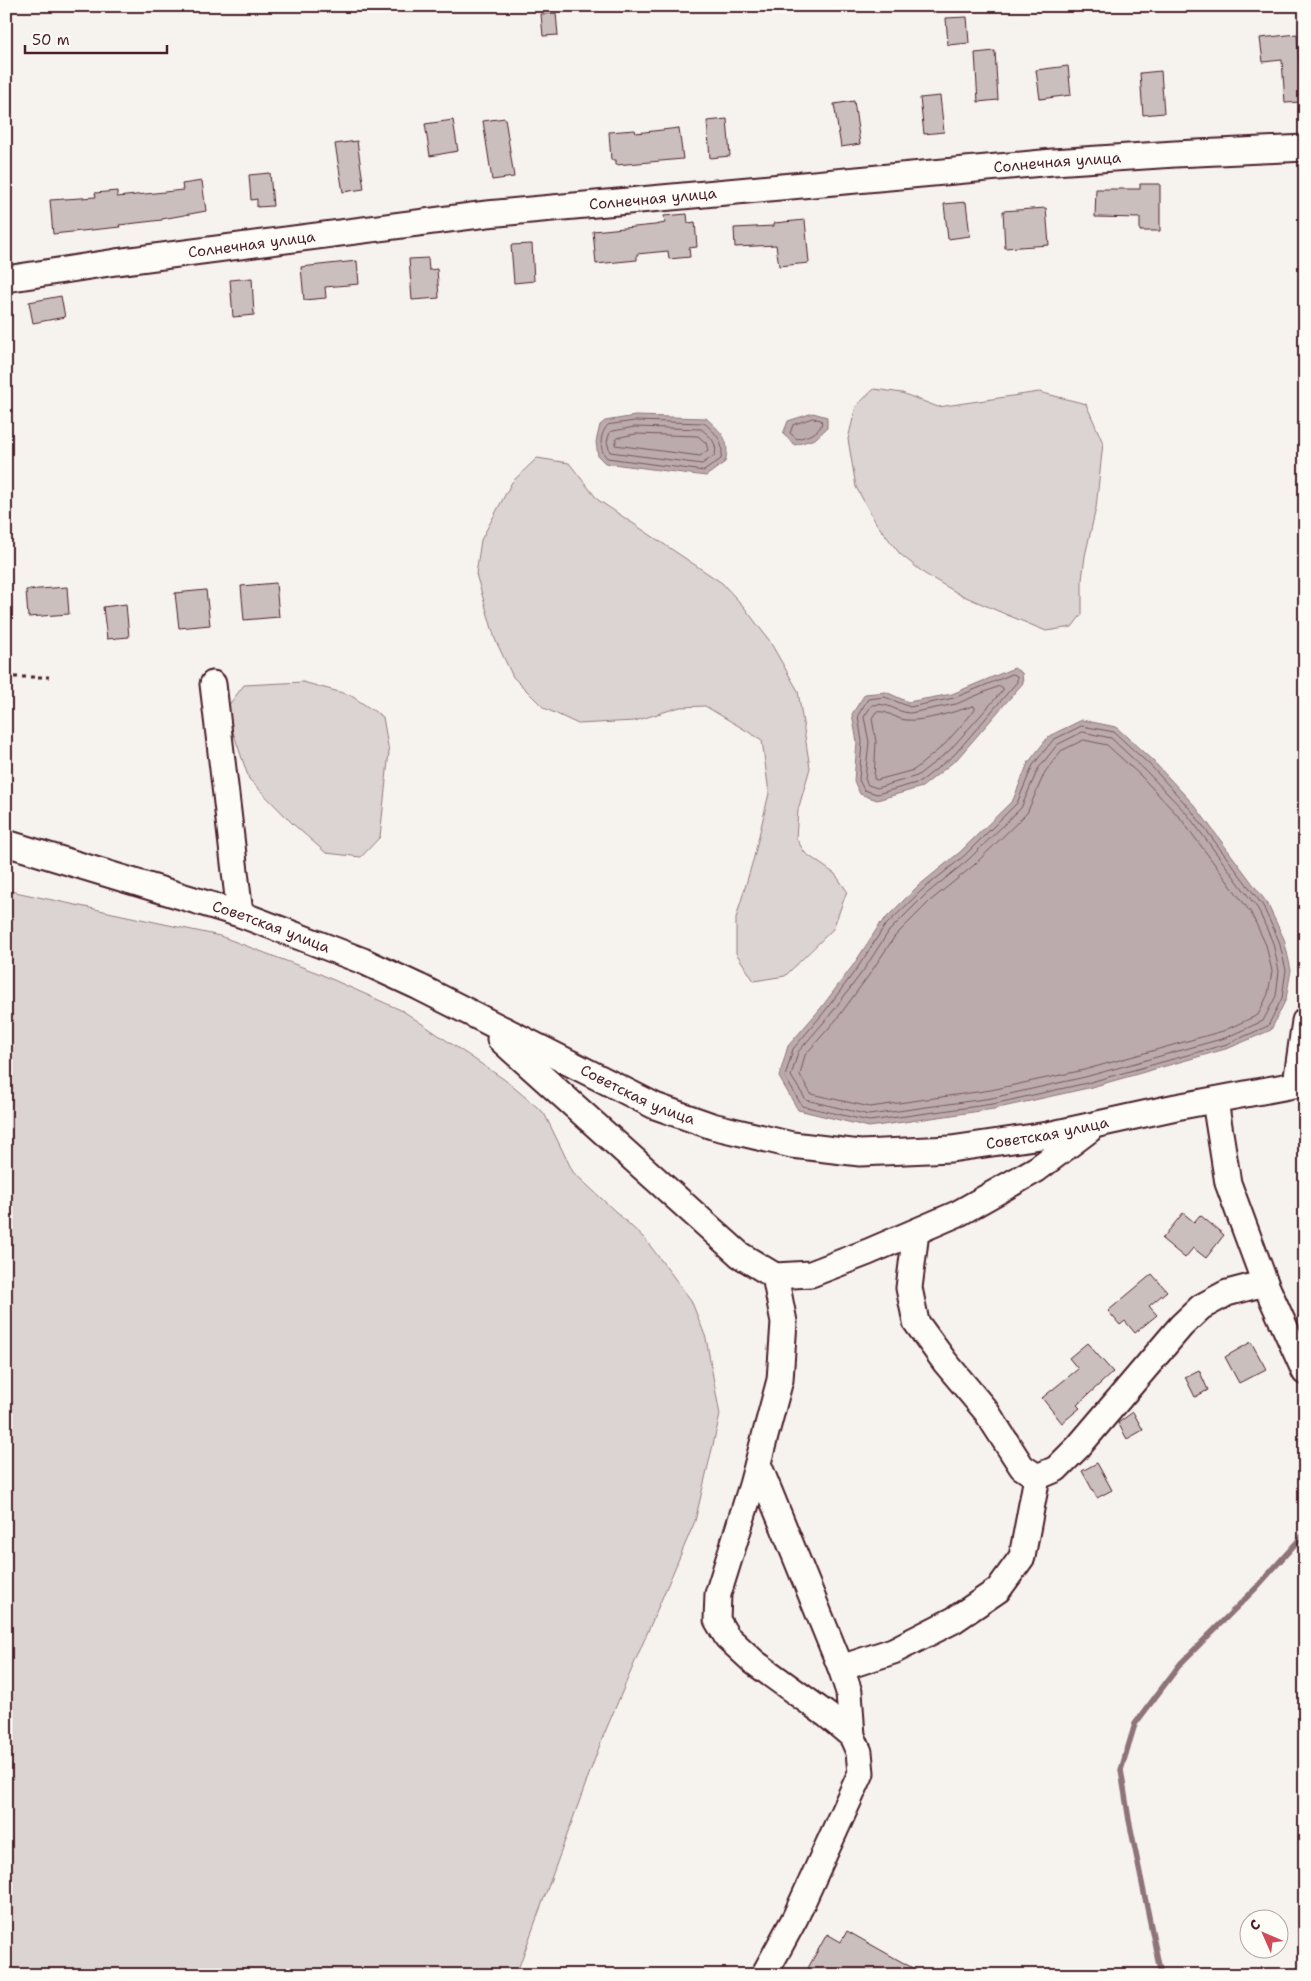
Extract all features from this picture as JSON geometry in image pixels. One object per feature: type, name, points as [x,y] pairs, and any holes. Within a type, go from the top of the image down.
[{"type":"street","name":"Солнечная улица","points":[[6,279],[116,262],[487,214],[1053,162],[1305,148]]},
{"type":"street","points":[[213,684],[240,914]]},
{"type":"street","name":"Советская улица","points":[[6,843],[240,914],[363,961],[655,1106],[712,1126],[792,1145],[860,1152],[951,1149],[1048,1135],[1300,1084]]},
{"type":"street","points":[[473,1014],[740,1255],[775,1276],[811,1274],[960,1213],[1036,1169],[1098,1124]]},
{"type":"street","points":[[1300,1084],[1305,1021]]},
{"type":"street","points":[[1215,1101],[1228,1183],[1265,1283],[1305,1372]]},
{"type":"street","points":[[916,1232],[909,1288],[916,1322],[945,1362],[986,1411],[1022,1467],[1036,1476]]},
{"type":"street","points":[[775,1276],[784,1322],[780,1380],[758,1464],[718,1594],[718,1620],[727,1637],[754,1662],[827,1715],[852,1736]]},
{"type":"street","points":[[1036,1476],[1056,1469],[1078,1447],[1181,1326],[1201,1307],[1227,1294],[1265,1283]]},
{"type":"street","points":[[758,1464],[842,1668],[849,1692],[852,1736],[859,1752],[861,1773],[795,1918],[764,1975]]},
{"type":"street","points":[[842,1668],[893,1651],[954,1620],[998,1590],[1022,1557],[1036,1476]]},
{"type":"path","points":[[6,677],[48,677]]},
{"type":"shaded area","points":[[874,389],[902,393],[938,407],[1039,392],[1086,404],[1103,443],[1096,508],[1085,556],[1082,580],[1082,614],[1072,627],[1046,631],[1005,614],[959,594],[925,574],[900,554],[876,523],[856,487],[848,439],[856,406]]},
{"type":"shaded area","points":[[537,458],[569,463],[598,500],[722,583],[744,607],[769,640],[798,691],[810,768],[798,810],[796,838],[805,853],[835,874],[847,891],[833,929],[785,976],[754,981],[736,953],[736,918],[754,857],[769,793],[762,740],[705,706],[680,707],[635,721],[578,724],[544,708],[513,677],[495,639],[476,574],[481,540],[512,482]]},
{"type":"shaded area","points":[[303,682],[350,695],[383,717],[389,752],[380,837],[361,857],[326,853],[293,824],[249,779],[231,726],[228,706],[244,685]]},
{"type":"shaded area","points":[[6,890],[220,936],[318,973],[403,1011],[505,1080],[544,1113],[573,1172],[645,1239],[691,1300],[706,1338],[720,1415],[695,1521],[602,1739],[516,1975],[6,1975]]},
{"type":"water","points":[[813,413],[827,417],[827,428],[815,439],[795,445],[783,434],[788,421]]},
{"type":"water","points":[[635,416],[706,418],[724,437],[727,448],[725,462],[706,476],[605,463],[598,456],[596,442],[600,425],[605,421]]},
{"type":"water","points":[[1014,668],[1022,673],[1023,683],[957,759],[922,787],[877,800],[860,794],[854,781],[857,742],[852,714],[865,694],[886,692],[908,702],[952,694]]},
{"type":"water","points":[[1082,720],[1116,727],[1154,762],[1195,806],[1267,903],[1284,939],[1291,970],[1286,999],[1271,1030],[1229,1048],[1088,1088],[994,1109],[869,1127],[798,1110],[779,1077],[788,1046],[821,1008],[854,964],[880,924],[917,887],[960,852],[1013,800],[1028,763],[1049,736]]},
{"type":"building","points":[[556,13],[558,35],[543,36],[541,14]]},
{"type":"building","points":[[967,17],[969,43],[948,45],[946,18]]},
{"type":"building","points":[[1297,34],[1301,102],[1285,103],[1282,60],[1263,62],[1260,38]]},
{"type":"building","points":[[995,51],[998,100],[978,102],[975,53]]},
{"type":"building","points":[[1068,66],[1071,95],[1040,99],[1036,70]]},
{"type":"building","points":[[1161,71],[1164,113],[1143,115],[1140,73]]},
{"type":"building","points":[[940,96],[944,132],[924,134],[920,98]]},
{"type":"building","points":[[854,101],[860,144],[841,147],[834,104]]},
{"type":"building","points":[[505,118],[514,177],[492,180],[483,121]]},
{"type":"building","points":[[727,119],[730,156],[710,158],[707,121]]},
{"type":"building","points":[[453,120],[458,151],[430,156],[425,124]]},
{"type":"building","points":[[679,128],[683,159],[616,165],[616,160],[611,160],[609,132],[635,130],[636,133]]},
{"type":"building","points":[[357,141],[364,189],[343,192],[335,144]]},
{"type":"building","points":[[270,173],[273,206],[257,207],[257,199],[251,200],[249,175]]},
{"type":"building","points":[[202,181],[206,211],[162,220],[119,225],[120,227],[53,234],[50,200],[96,197],[95,193],[117,191],[117,197],[183,190],[182,184]]},
{"type":"building","points":[[1140,184],[1160,184],[1160,231],[1140,231],[1140,218],[1095,217],[1096,189],[1140,189]]},
{"type":"building","points":[[966,202],[970,236],[948,239],[944,204]]},
{"type":"building","points":[[1046,208],[1049,245],[1005,248],[1003,211]]},
{"type":"building","points":[[687,214],[688,223],[695,222],[697,247],[689,248],[690,257],[669,259],[668,251],[637,254],[637,260],[596,264],[593,231],[655,225],[665,223],[664,216]]},
{"type":"building","points":[[805,220],[809,263],[779,266],[776,245],[735,247],[734,228],[774,226],[774,223]]},
{"type":"building","points":[[532,244],[534,281],[514,283],[511,245]]},
{"type":"building","points":[[428,258],[429,270],[437,269],[439,298],[412,300],[409,259]]},
{"type":"building","points":[[357,261],[359,284],[325,287],[326,298],[304,300],[301,267]]},
{"type":"building","points":[[252,278],[254,315],[233,317],[230,280]]},
{"type":"building","points":[[61,296],[65,317],[33,323],[29,302]]},
{"type":"building","points":[[276,583],[279,617],[244,620],[241,586]]},
{"type":"building","points":[[67,587],[69,614],[28,617],[26,590]]},
{"type":"building","points":[[206,590],[210,625],[179,628],[175,593]]},
{"type":"building","points":[[126,604],[129,637],[107,639],[103,607]]},
{"type":"building","points":[[1183,1213],[1194,1222],[1200,1215],[1224,1235],[1206,1258],[1193,1248],[1185,1258],[1162,1239]]},
{"type":"building","points":[[1152,1274],[1167,1291],[1149,1306],[1157,1315],[1135,1333],[1125,1321],[1120,1325],[1108,1311]]},
{"type":"building","points":[[1251,1342],[1266,1369],[1239,1383],[1225,1357]]},
{"type":"building","points":[[1087,1343],[1113,1372],[1077,1405],[1080,1408],[1062,1423],[1042,1398],[1078,1369],[1069,1358]]},
{"type":"building","points":[[1199,1370],[1208,1390],[1195,1397],[1185,1377]]},
{"type":"building","points":[[1133,1412],[1143,1430],[1127,1439],[1118,1423]]},
{"type":"building","points":[[1097,1463],[1112,1490],[1097,1498],[1082,1471]]},
{"type":"building","points":[[847,1931],[925,1975],[820,1975],[808,1968],[827,1934],[841,1942]]},
{"type":"waterway","points":[[1161,1975],[1129,1820],[1121,1770],[1135,1724],[1181,1663],[1257,1587],[1305,1533]]}]
